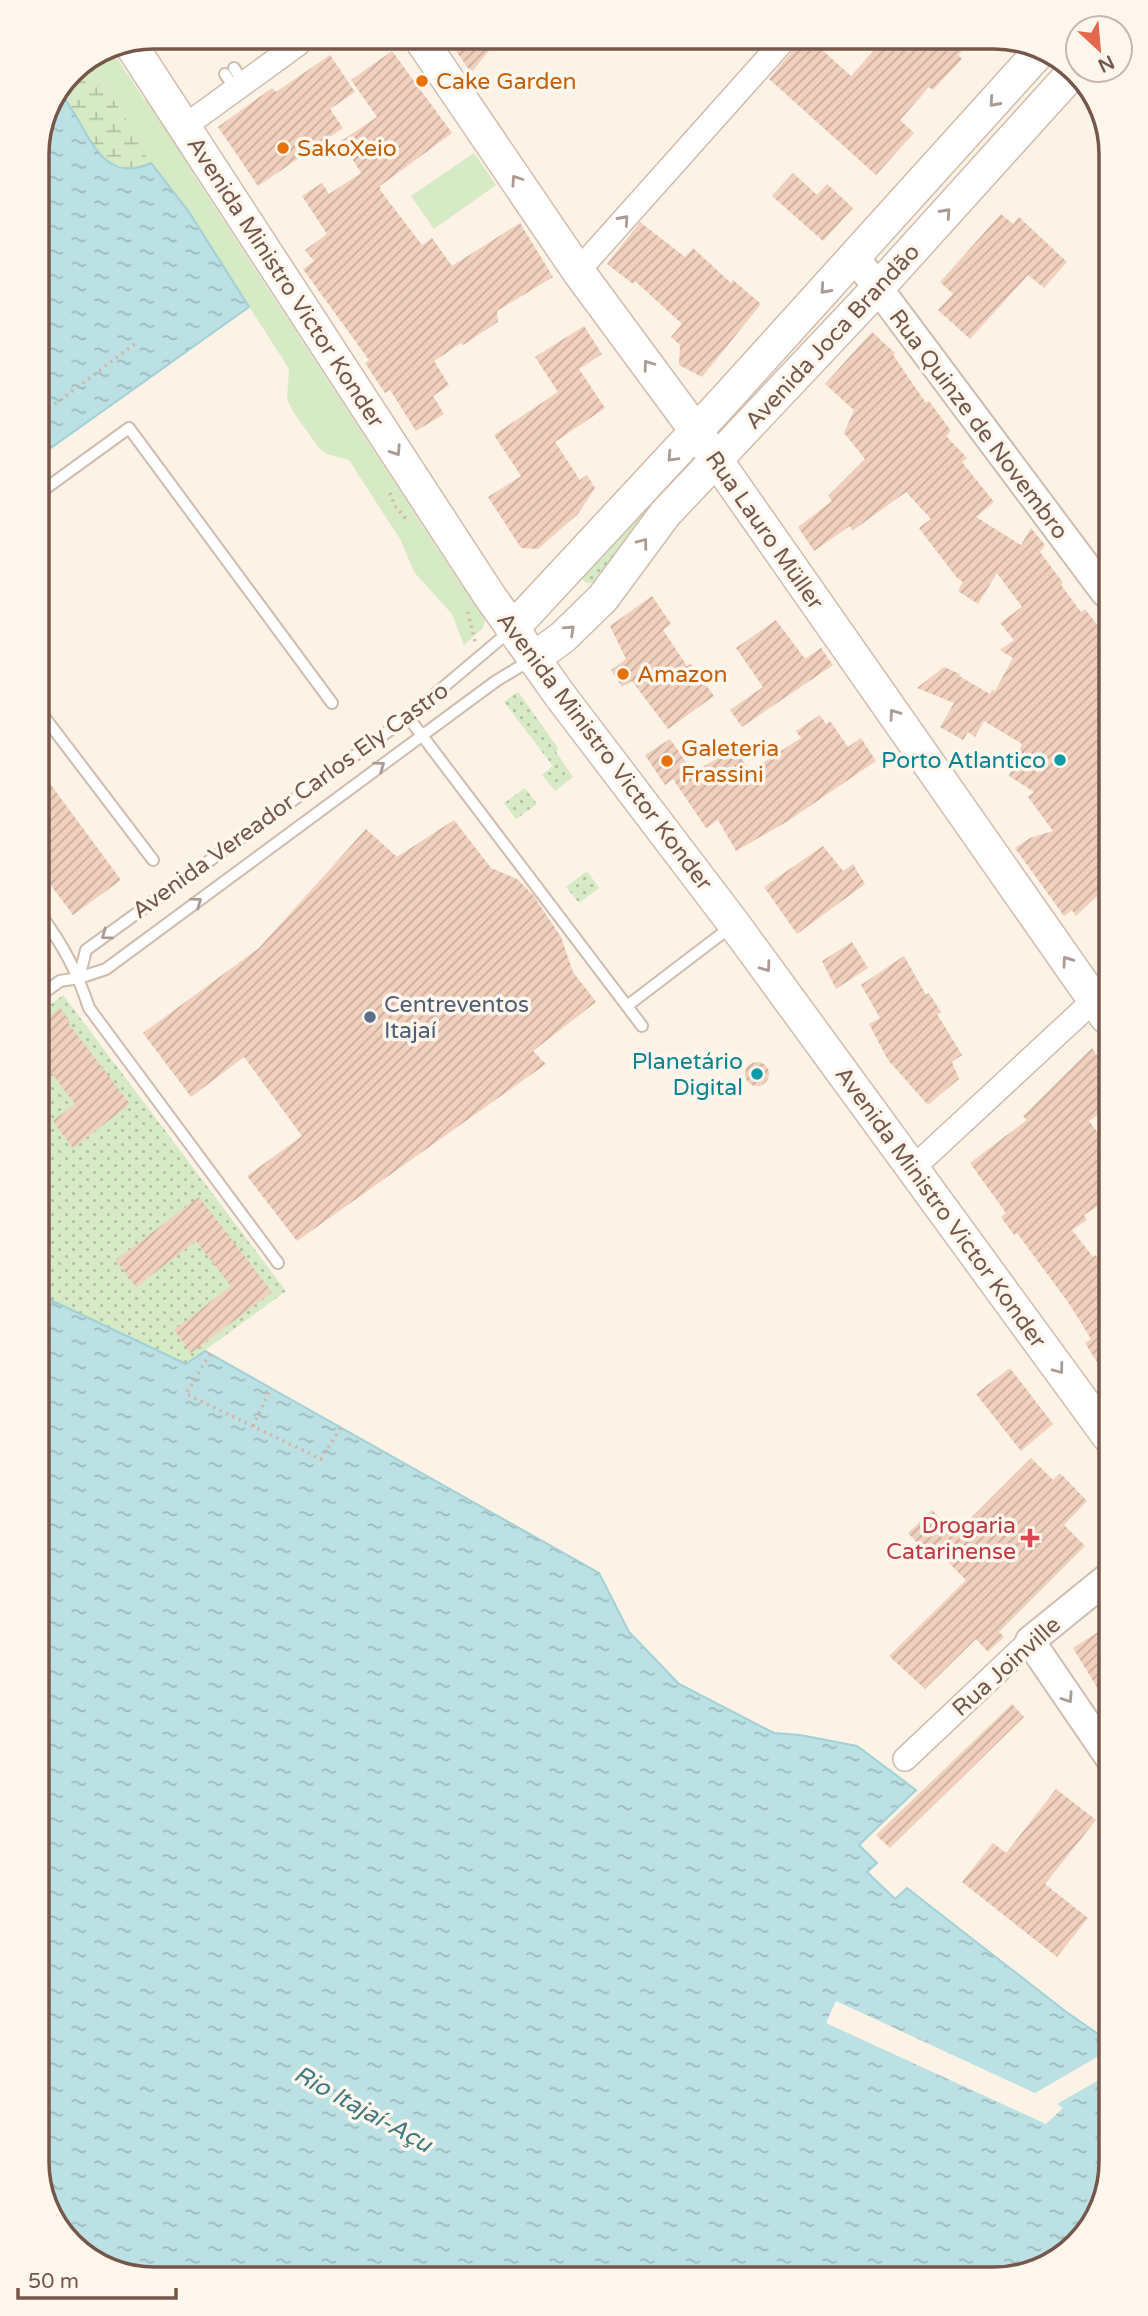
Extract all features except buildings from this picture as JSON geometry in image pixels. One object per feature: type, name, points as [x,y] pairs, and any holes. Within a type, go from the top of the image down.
[{"type":"main road","name":"Rua Lauro Müller","points":[[427,49],[578,271],[696,431],[1099,998]]},
{"type":"main road","name":"Avenida Ministro Victor Konder","points":[[135,51],[533,659],[734,924],[1099,1424]]},
{"type":"main road","name":"Avenida Joca Brandão","points":[[512,629],[696,431],[1034,58]]},
{"type":"main road","name":"Avenida Joca Brandão","points":[[533,659],[563,637],[603,598],[665,514],[878,288],[1064,82]]},
{"type":"main road","points":[[567,570],[569,583],[577,594],[590,599],[603,598]]},
{"type":"street","points":[[185,126],[235,79],[289,49]]},
{"type":"street","points":[[578,271],[776,49]]},
{"type":"street","name":"Rua Quinze de Novembro","points":[[854,256],[1099,584]]},
{"type":"street","points":[[912,1169],[1099,1005]]},
{"type":"street","name":"Rua Joinville","points":[[905,1759],[1030,1641],[1099,1585]]},
{"type":"street","points":[[1030,1641],[1099,1742]]},
{"type":"lane","points":[[49,486],[129,428],[332,703]]},
{"type":"lane","name":"Avenida Vereador Carlos Ely Castro","points":[[79,978],[86,950],[408,717],[512,629]]},
{"type":"lane","name":"Avenida Vereador Carlos Ely Castro","points":[[49,989],[60,981],[106,969],[496,681],[533,659]]},
{"type":"lane","points":[[408,717],[642,1026]]},
{"type":"lane","points":[[49,723],[153,860]]},
{"type":"lane","points":[[627,1006],[734,924]]},
{"type":"lane","points":[[49,926],[64,946],[89,1008],[278,1263]]},
{"type":"path","points":[[49,409],[136,343]]},
{"type":"path","points":[[210,1354],[186,1394],[321,1459],[341,1427]]},
{"type":"path","points":[[253,1426],[271,1388]]},
{"type":"green space","points":[[116,56],[144,99],[152,100],[195,166],[194,175],[464,589],[473,592],[486,617],[483,628],[464,645],[452,614],[414,572],[400,539],[349,460],[327,454],[319,448],[294,413],[287,399],[289,369],[189,212],[142,151],[125,117],[93,69]]},
{"type":"green space","points":[[93,69],[151,163],[135,168],[120,166],[106,159],[94,149],[75,121],[65,99]]},
{"type":"green space","points":[[474,153],[496,185],[434,229],[411,196]]},
{"type":"green space","points":[[691,459],[694,463],[599,583],[586,583],[579,574]]},
{"type":"green space","points":[[519,693],[558,748],[556,752],[573,777],[555,791],[542,775],[553,766],[504,702]]},
{"type":"green space","points":[[525,788],[537,804],[516,819],[504,803]]},
{"type":"green space","points":[[587,871],[599,888],[579,903],[566,887]]},
{"type":"green space","points":[[63,995],[286,1291],[186,1364],[49,1299],[49,1006]]},
{"type":"water","points":[[65,99],[96,149],[113,165],[136,168],[151,163],[189,212],[249,307],[49,449],[49,147],[53,127]]},
{"type":"water","name":"Rio Itajaí-Açu","points":[[49,1299],[186,1364],[205,1351],[599,1573],[629,1632],[679,1684],[774,1733],[857,1746],[916,1790],[859,1845],[877,1863],[867,1872],[895,1899],[907,1888],[1099,2035],[1098,2176],[1091,2202],[1073,2231],[1046,2253],[1014,2265],[147,2267],[120,2261],[101,2253],[80,2236],[63,2214],[51,2182],[49,2162]]},
{"type":"pier","points":[[836,2001],[1035,2093],[1099,2056],[1099,2080],[1057,2104],[1063,2108],[1046,2124],[826,2023]]},
{"type":"place","name":"Cake Garden","points":[[422,81]]},
{"type":"place","name":"SakoXeio","points":[[283,148]]},
{"type":"place","name":"Amazon","points":[[623,674]]},
{"type":"place","name":"Porto Atlantico","points":[[1060,760]]},
{"type":"place","name":"Galeteria Frassini","points":[[667,761]]},
{"type":"place","name":"Centreventos Itajaí","points":[[370,1017]]},
{"type":"place","name":"Planetário Digital","points":[[757,1074]]},
{"type":"place","name":"Drogaria Catarinense","points":[[1030,1538]]}]
